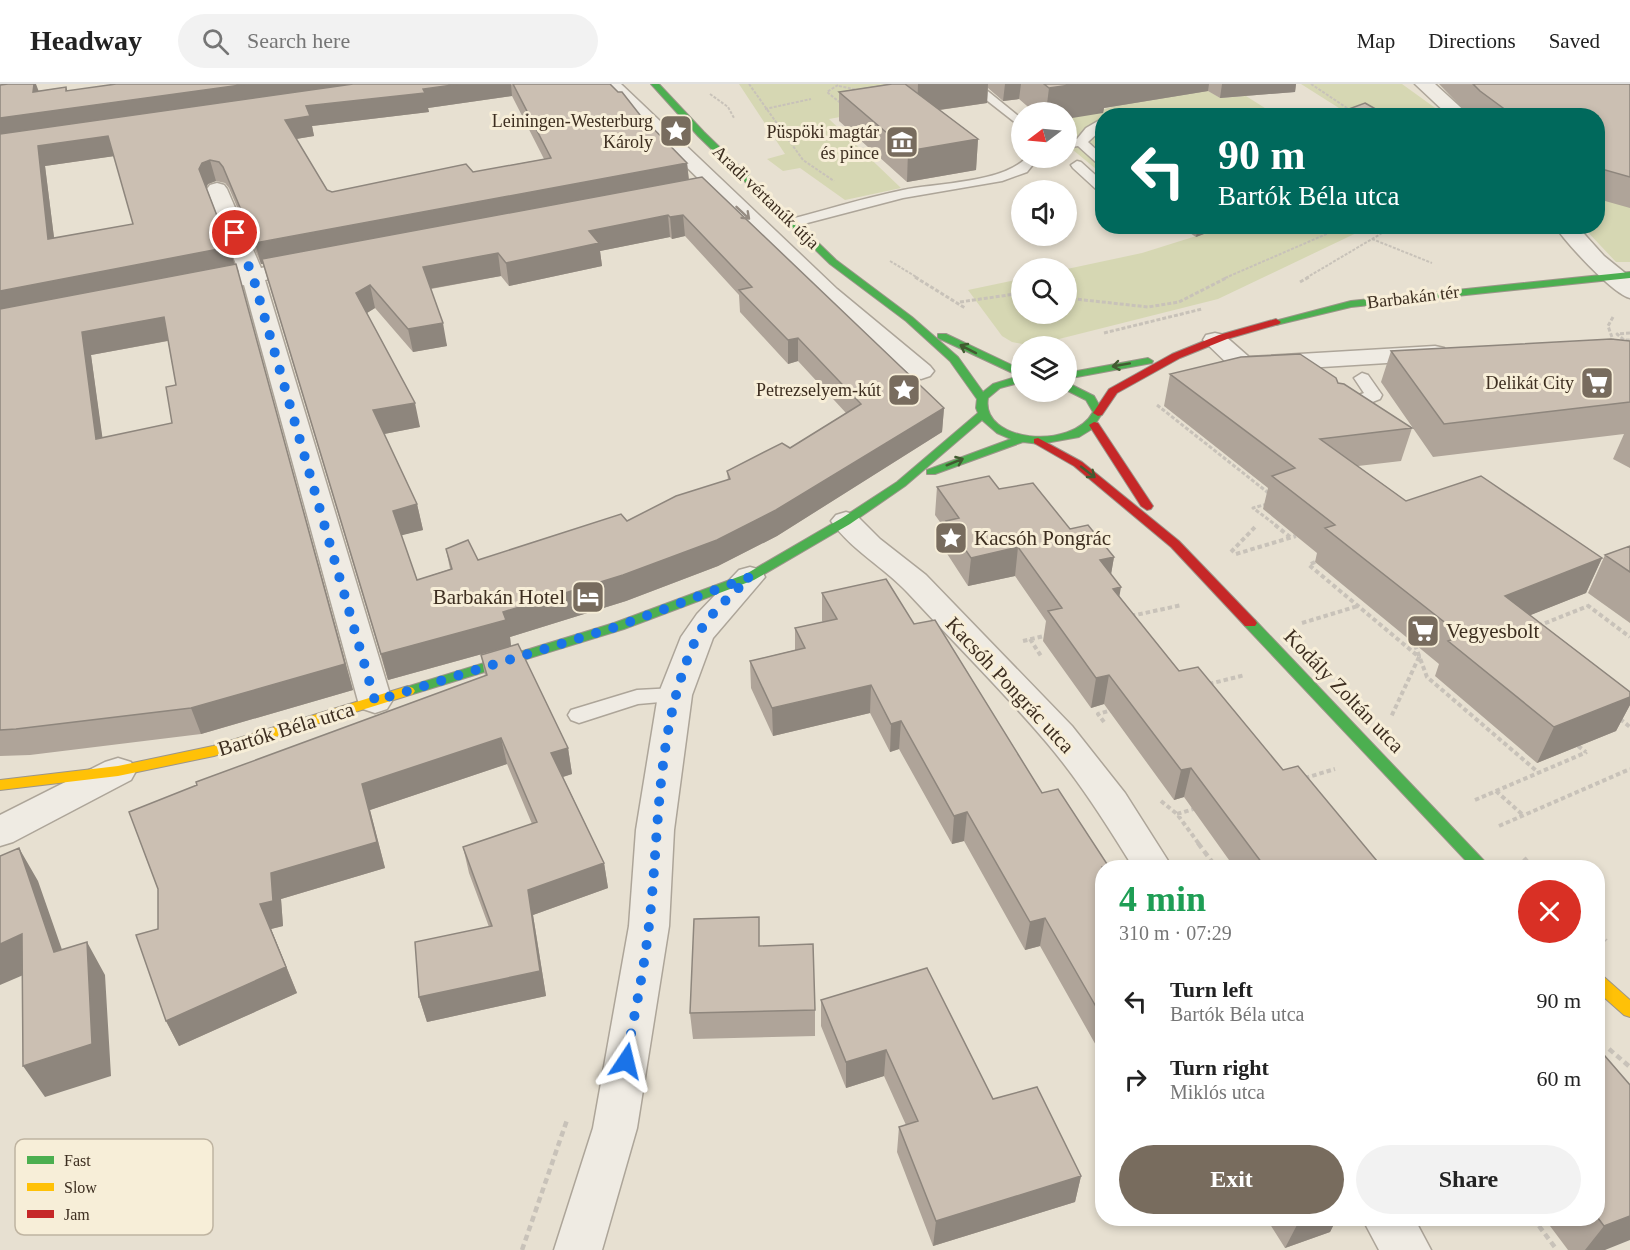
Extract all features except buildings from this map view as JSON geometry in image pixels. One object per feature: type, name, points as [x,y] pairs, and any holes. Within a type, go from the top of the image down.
[{"type":"street","name":"Aradi vértanúk útja","points":[[611,84],[829,294],[921,371]]},
{"type":"street","name":"Aradi vértanúk útja","points":[[655,84],[701,134],[833,262],[909,319],[954,359],[982,398]]},
{"type":"street","points":[[1424,84],[1452,108]]},
{"type":"street","points":[[692,191],[716,187]]},
{"type":"street","points":[[217,189],[253,277],[375,701]]},
{"type":"street","points":[[1571,234],[1623,288]]},
{"type":"street","points":[[176,291],[334,261]]},
{"type":"street","name":"Barbakán tér","points":[[1096,419],[1113,391],[1176,356],[1215,340],[1296,316],[1351,304],[1623,288]]},
{"type":"street","name":"Aradi vértanúk útja","points":[[829,294],[885,302]]},
{"type":"street","name":"Aradi vértanúk útja","points":[[909,319],[1011,369]]},
{"type":"street","points":[[1215,340],[1242,364],[1255,365],[1379,355],[1458,352]]},
{"type":"street","name":"Barbakán tér","points":[[1077,374],[1176,356]]},
{"type":"street","points":[[1011,382],[990,390],[982,398],[980,406],[982,415],[1003,433],[1020,439],[1038,441],[1071,438],[1096,419]]},
{"type":"street","name":"Kodály Zoltán utca","points":[[1077,391],[1095,404],[1096,419],[1121,469],[1175,544]]},
{"type":"street","name":"Bartók Béla utca","points":[[0,832],[118,771],[214,751],[619,626],[750,577],[846,521],[901,484],[982,415]]},
{"type":"street","name":"Bartók Béla utca","points":[[901,484],[980,452],[1020,439]]},
{"type":"street","name":"Kodály Zoltán utca","points":[[1038,441],[1078,464],[1175,544],[1475,860]]},
{"type":"street","name":"Kacsóh Pongrác utca","points":[[846,521],[869,545],[915,582],[1060,735],[1112,803],[1149,860]]},
{"type":"street","points":[[578,1250],[617,1117],[649,926],[655,831],[675,695],[697,637],[708,621],[750,577]]},
{"type":"street","points":[[0,785],[118,771]]},
{"type":"street","points":[[1605,988],[1630,1010]]},
{"type":"street","points":[[1391,1226],[1407,1250]]},
{"type":"lane","points":[[972,84],[1011,116]]},
{"type":"lane","points":[[1077,143],[1081,142],[1090,130],[1095,128]]},
{"type":"lane","points":[[1081,142],[1095,155]]},
{"type":"lane","points":[[1077,165],[1095,181]]},
{"type":"lane","points":[[792,223],[902,194],[997,178],[1024,168]]},
{"type":"lane","points":[[1337,410],[1374,395],[1362,378]]},
{"type":"lane","points":[[579,715],[637,697],[675,695]]},
{"type":"path","points":[[749,84],[803,160],[838,183]]},
{"type":"path","points":[[1311,84],[1347,108]]},
{"type":"path","points":[[847,109],[827,92],[838,85],[870,89]]},
{"type":"path","points":[[861,89],[869,97]]},
{"type":"path","points":[[765,109],[811,99]]},
{"type":"path","points":[[799,161],[803,160]]},
{"type":"path","points":[[1077,299],[1148,307],[1179,302],[1240,271],[1326,234]]},
{"type":"path","points":[[1292,287],[1380,234]]},
{"type":"path","points":[[1371,239],[1435,264]]},
{"type":"path","points":[[1615,347],[1608,326],[1623,288]]},
{"type":"path","points":[[959,302],[1011,295]]},
{"type":"path","points":[[1100,334],[1213,306]]},
{"type":"path","points":[[1630,333],[1617,334],[1624,340],[1630,340]]},
{"type":"path","points":[[1150,399],[1276,501],[1253,508],[1290,538]]},
{"type":"path","points":[[1255,527],[1225,557],[1296,536]]},
{"type":"path","points":[[1315,562],[1309,565],[1419,657]]},
{"type":"path","points":[[1125,618],[1183,605]]},
{"type":"path","points":[[1534,627],[1587,605],[1630,637]]},
{"type":"path","points":[[1295,625],[1358,606]]},
{"type":"path","points":[[1016,644],[1056,633]]},
{"type":"path","points":[[1415,645],[1427,677],[1539,773]]},
{"type":"path","points":[[1390,720],[1419,657]]},
{"type":"path","points":[[1199,687],[1245,675]]},
{"type":"path","points":[[1111,731],[1098,714],[1120,707]]},
{"type":"path","points":[[1612,713],[1630,727]]},
{"type":"path","points":[[1470,802],[1587,752],[1578,746]]},
{"type":"path","points":[[1494,828],[1630,769]]},
{"type":"path","points":[[1295,781],[1335,770]]},
{"type":"path","points":[[1496,791],[1523,815]]},
{"type":"path","points":[[1156,794],[1162,803],[1177,814],[1211,860]]},
{"type":"path","points":[[1177,814],[1199,807]]},
{"type":"path","points":[[1606,1046],[1630,1067]]},
{"type":"path","points":[[1539,1226],[1557,1250]]},
{"type":"green space","points":[[739,84],[892,84],[914,104],[829,119],[901,188],[845,200],[800,168],[783,171],[767,159],[785,154]]},
{"type":"green space","points":[[1197,84],[1220,98],[1246,96],[1265,108],[1108,108]]},
{"type":"green space","points":[[1301,84],[1402,84],[1435,108],[1339,108]]},
{"type":"green space","points":[[1095,111],[1095,168],[1077,153],[1077,116]]},
{"type":"green space","points":[[1630,151],[1630,262],[1616,262],[1590,234],[1605,234],[1605,153]]},
{"type":"green space","points":[[1203,234],[1354,234],[1218,299],[1071,336],[1011,336],[1011,341],[1002,336],[968,290],[1011,281],[1011,324],[1077,324],[1077,267],[1142,253]]},
{"type":"traffic: fast","points":[[655,84],[701,134],[833,262],[909,319],[954,359],[982,398]]},
{"type":"traffic: fast","points":[[1276,322],[1351,304],[1630,275]]},
{"type":"traffic: fast","points":[[942,336],[1011,369]]},
{"type":"traffic: fast","points":[[1077,374],[1148,361]]},
{"type":"traffic: fast","points":[[1011,382],[996,386],[983,397],[981,408],[987,420],[1001,430],[1019,438],[1040,441],[1063,438],[1080,432],[1092,423],[1098,412],[1090,398],[1077,391]]},
{"type":"traffic: fast","points":[[408,691],[619,626],[750,577],[846,521],[901,484],[982,415]]},
{"type":"traffic: fast","points":[[931,472],[1020,439]]},
{"type":"traffic: fast","points":[[1250,623],[1475,860]]},
{"type":"traffic: slow","points":[[0,785],[118,771],[214,751],[408,691]]},
{"type":"traffic: slow","points":[[1605,988],[1630,1010]]},
{"type":"traffic: jam","points":[[1098,413],[1113,391],[1176,356],[1223,337],[1276,322]]},
{"type":"traffic: jam","points":[[1094,425],[1147,506]]},
{"type":"traffic: jam","points":[[1038,441],[1078,464],[1175,544],[1250,623]]},
{"type":"place","name":"Leiningen-Westerburg Károly","points":[[676,131]]},
{"type":"place","name":"Püspöki magtár és pince","points":[[902,142]]},
{"type":"place","name":"Delikát City","points":[[1597,383]]},
{"type":"place","name":"Petrezselyem-kút","points":[[904,390]]},
{"type":"place","name":"Kacsóh Pongrác","points":[[951,538]]},
{"type":"place","name":"Barbakán Hotel","points":[[588,597]]},
{"type":"place","name":"Vegyesbolt","points":[[1423,631]]},
{"type":"route","points":[[235,233],[253,277],[375,701],[619,626],[750,577],[708,621],[697,637],[675,695],[655,831],[649,926],[626,1061]]}]
